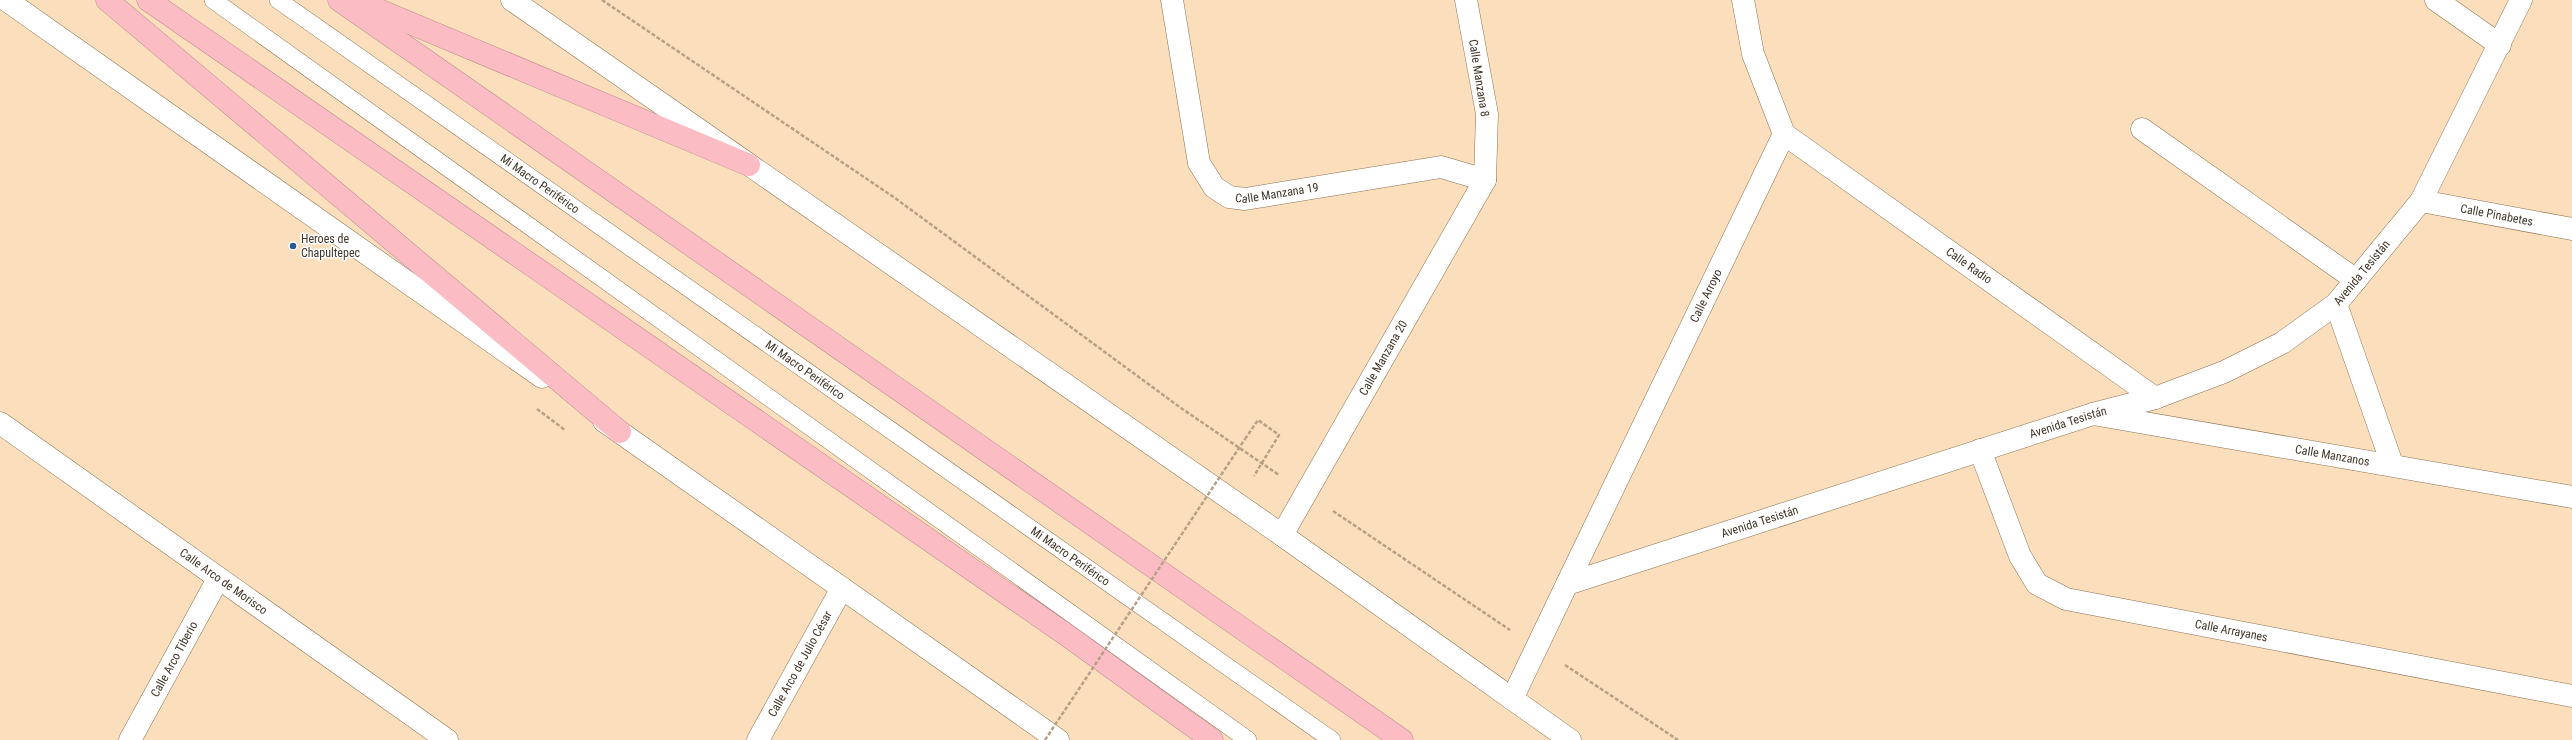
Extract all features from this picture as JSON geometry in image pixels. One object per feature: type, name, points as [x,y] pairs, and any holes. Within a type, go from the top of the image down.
[{"type":"highway","points":[[107,0],[620,432]]},
{"type":"highway","points":[[148,0],[1062,632],[1212,740]]},
{"type":"highway","points":[[339,0],[1402,740]]},
{"type":"highway","points":[[354,0],[749,165]]},
{"type":"street","points":[[6,0],[1058,740]]},
{"type":"street","points":[[512,0],[1282,535],[1570,740]]},
{"type":"street","name":"Calle Manzana 19","points":[[1172,0],[1200,163],[1214,187],[1229,197],[1245,199],[1441,167],[1485,180]]},
{"type":"street","name":"Calle Manzana 8","points":[[1466,0],[1487,114],[1485,180]]},
{"type":"street","points":[[1743,0],[1753,54],[1784,134]]},
{"type":"street","points":[[2436,0],[2500,45]]},
{"type":"street","name":"Avenida Tesistán","points":[[1568,584],[2093,414],[2155,398],[2224,372],[2282,343],[2336,304],[2421,201],[2500,45],[2521,0]]},
{"type":"street","points":[[2142,129],[2356,280]]},
{"type":"street","name":"Calle Radio","points":[[1784,134],[2155,398]]},
{"type":"street","name":"Calle Arroyo","points":[[1568,584],[1784,134]]},
{"type":"street","name":"Calle Manzana 20","points":[[1282,535],[1485,180]]},
{"type":"street","name":"Calle Pinabetes","points":[[2421,201],[2572,229]]},
{"type":"street","points":[[2336,304],[2392,464]]},
{"type":"street","name":"Calle Manzanos","points":[[2093,414],[2392,464],[2572,497]]},
{"type":"street","name":"Calle Arco de Morisco","points":[[0,423],[447,740]]},
{"type":"street","name":"Calle Arrayanes","points":[[1980,450],[2020,556],[2037,584],[2066,599],[2572,696]]},
{"type":"street","name":"Calle Arco Tiberio","points":[[130,740],[218,579]]},
{"type":"street","points":[[1512,698],[1536,646],[1568,584]]},
{"type":"street","name":"Calle Arco de Julio César","points":[[758,740],[842,588]]},
{"type":"lane","points":[[213,0],[1248,740]]},
{"type":"lane","name":"Mi Macro Periférico","points":[[278,0],[1332,740]]},
{"type":"path","points":[[602,0],[895,198],[1181,408],[1454,594],[1536,646],[1678,740]]},
{"type":"path","points":[[1045,740],[1258,420],[1280,435],[1237,504]]},
{"type":"place","name":"Heroes de Chapultepec","points":[[293,246]]}]
